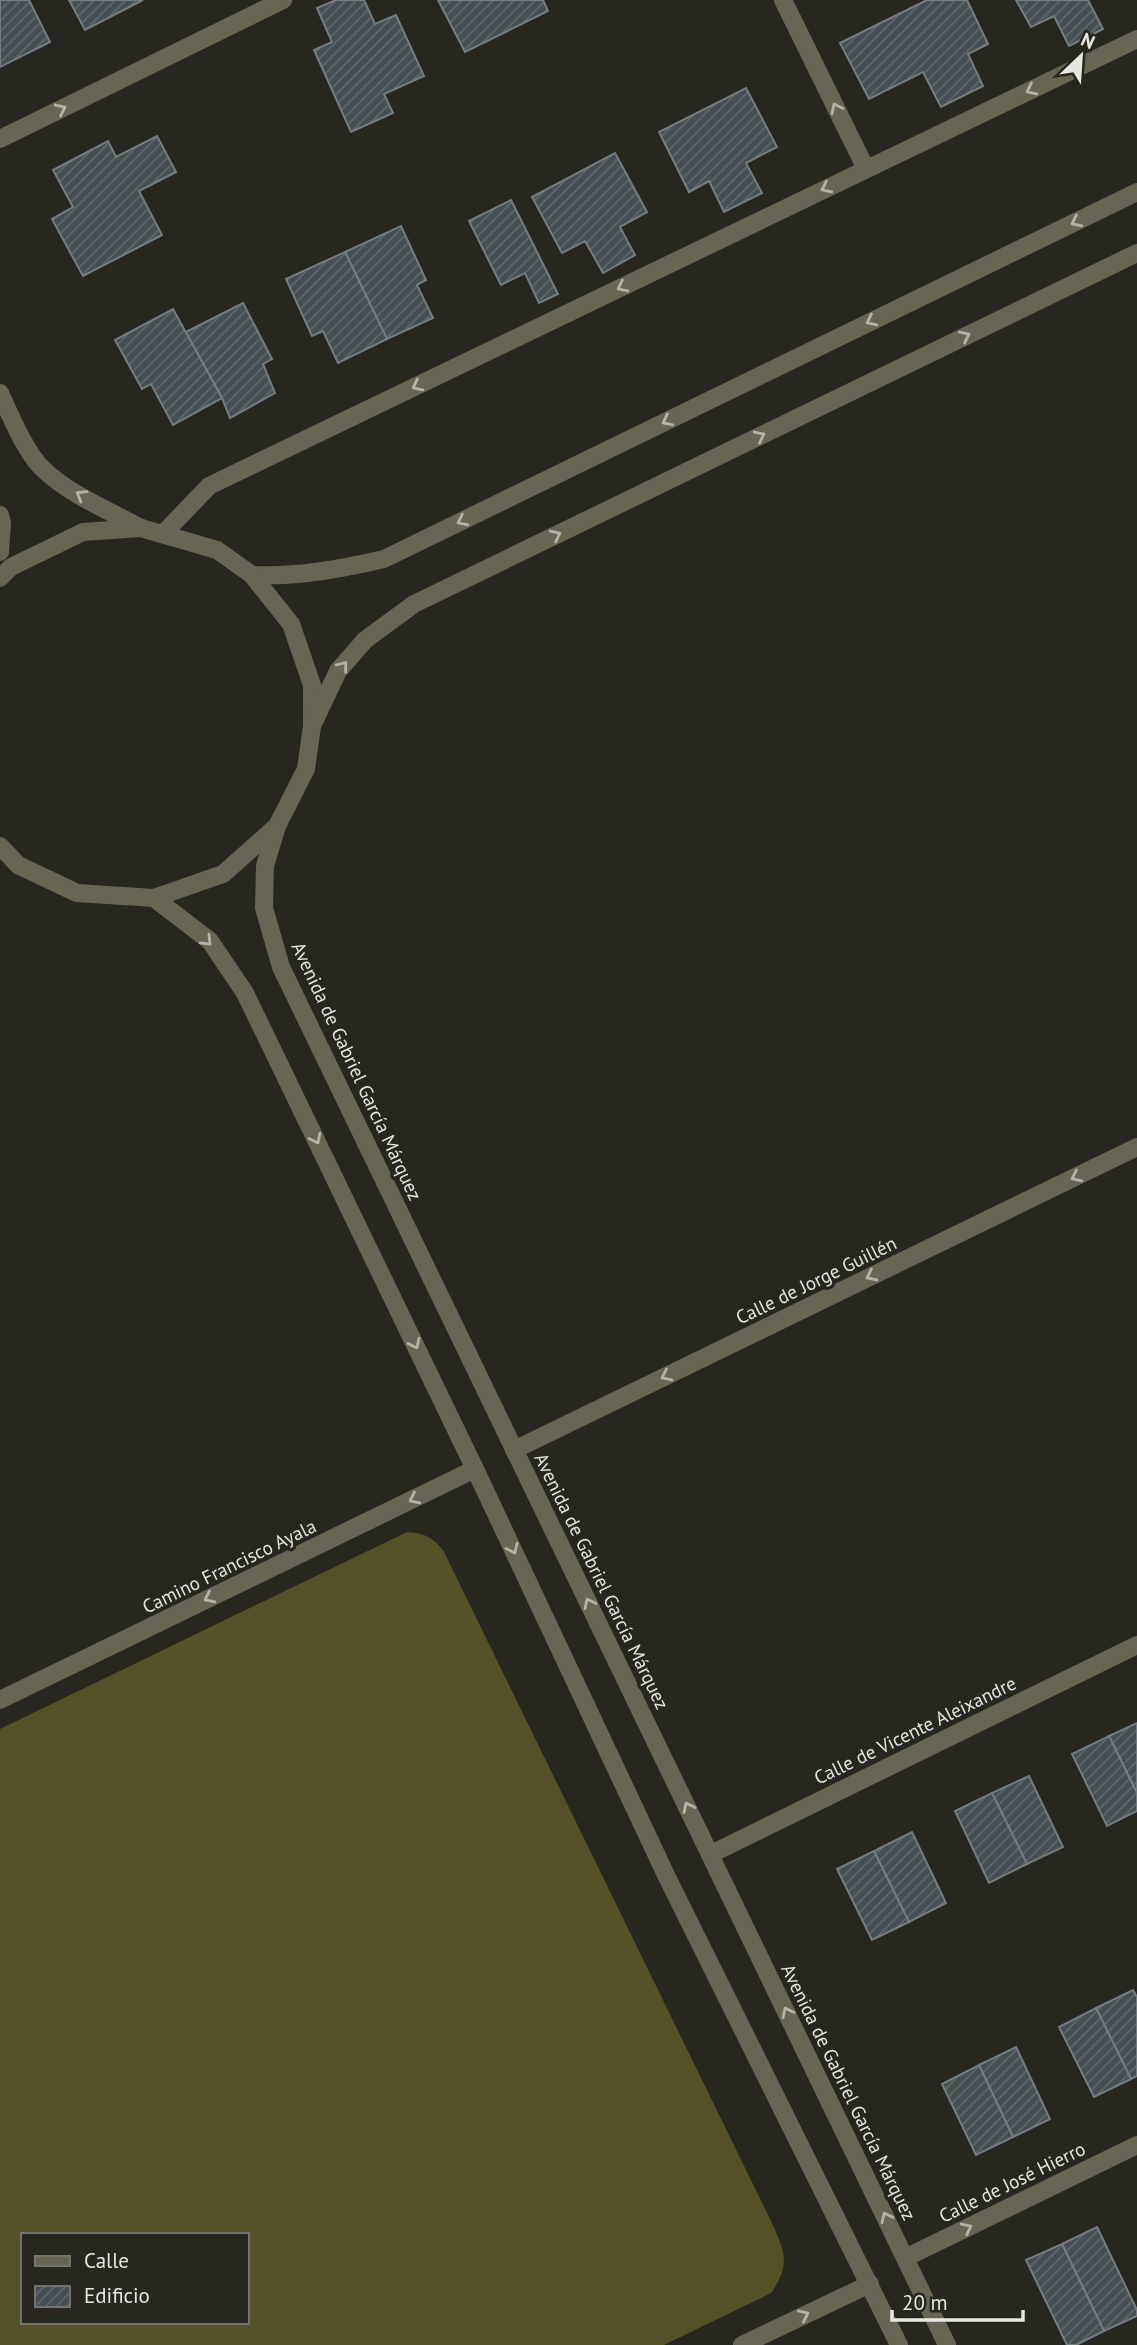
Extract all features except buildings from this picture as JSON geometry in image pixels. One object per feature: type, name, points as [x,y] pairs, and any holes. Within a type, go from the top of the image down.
[{"type":"street","points":[[0,139],[283,0]]},
{"type":"street","points":[[783,0],[866,170]]},
{"type":"street","points":[[163,534],[209,486],[1137,38]]},
{"type":"street","points":[[252,575],[282,576],[324,572],[384,559],[1137,192]]},
{"type":"street","points":[[312,726],[338,671],[365,639],[414,604],[1137,253]]},
{"type":"street","points":[[0,393],[20,435],[41,468],[79,495],[141,528],[217,550],[252,575],[291,624],[312,685],[312,726],[306,769],[277,826],[223,874],[154,898],[77,893],[18,865],[0,862]]},
{"type":"street","points":[[0,514],[0,552]]},
{"type":"street","points":[[0,578],[11,567],[83,532],[141,528]]},
{"type":"street","name":"Avenida de Gabriel García Márquez","points":[[277,826],[265,866],[264,908],[281,967],[947,2345]]},
{"type":"street","points":[[0,846],[18,865]]},
{"type":"street","points":[[154,898],[210,941],[245,993],[475,1469],[666,1875],[899,2345]]},
{"type":"street","name":"Calle de Jorge Guillén","points":[[514,1450],[1137,1147]]},
{"type":"street","name":"Camino Francisco Ayala","points":[[0,1700],[475,1469]]},
{"type":"street","name":"Calle de Vicente Aleixandre","points":[[711,1854],[1137,1645]]},
{"type":"street","name":"Calle de José Hierro","points":[[905,2258],[1137,2145]]},
{"type":"street","points":[[742,2345],[870,2284]]},
{"type":"shaded area","points":[[407,1532],[431,1539],[443,1550],[775,2230],[784,2256],[778,2282],[771,2293],[664,2345],[0,2345],[0,1729]]}]
